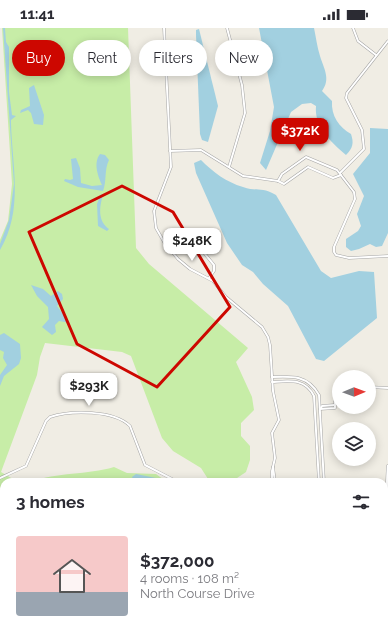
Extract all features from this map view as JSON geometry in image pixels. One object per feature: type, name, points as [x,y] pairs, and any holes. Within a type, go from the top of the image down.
[{"type":"street","points":[[164,28],[171,168],[154,211],[156,228],[159,236],[178,259],[190,269],[209,278],[226,297],[265,331],[270,345],[272,382],[279,420],[272,433],[275,458],[272,471],[273,478]]},
{"type":"street","points":[[227,28],[242,85],[245,113],[228,167]]},
{"type":"street","points":[[353,28],[358,41],[376,55]]},
{"type":"street","points":[[170,151],[201,150],[248,178],[278,181],[284,184],[308,167],[333,178],[341,174],[364,149],[362,130],[346,98],[347,93],[388,41]]},
{"type":"street","points":[[278,181],[282,174],[306,157],[334,167],[354,192],[356,199],[334,247],[334,252],[336,255],[349,258],[388,256]]},
{"type":"street","points":[[199,238],[205,254],[214,265],[214,271],[209,278]]},
{"type":"street","points":[[272,377],[290,376],[306,380],[319,395],[324,478]]},
{"type":"street","points":[[272,382],[299,382],[305,384],[314,396],[319,478]]},
{"type":"street","points":[[376,387],[388,388]]},
{"type":"street","points":[[320,409],[322,406],[332,407]]},
{"type":"street","points":[[0,478],[26,466],[46,421],[50,417],[103,413],[126,422],[130,426],[145,465],[170,478]]},
{"type":"street","points":[[317,437],[321,436]]},
{"type":"street","points":[[318,461],[323,460]]},
{"type":"street","points":[[387,478],[388,466]]},
{"type":"highlighted area","points":[[122,186],[173,212],[230,307],[157,387],[77,344],[29,232]]},
{"type":"green space","points":[[2,28],[128,28],[128,40],[73,40],[73,76],[130,76],[136,248],[149,264],[248,348],[236,362],[252,397],[254,410],[241,423],[241,436],[250,446],[250,460],[246,472],[237,478],[207,478],[201,468],[173,451],[162,438],[131,356],[122,352],[45,343],[40,357],[37,375],[1,472],[11,478],[0,478],[0,240],[8,221],[12,184]]},
{"type":"green space","points":[[114,467],[127,473],[156,474],[162,478],[46,478],[93,471]]},
{"type":"water","points":[[3,28],[5,28],[6,42],[9,47],[9,92],[12,115],[16,116],[11,120],[15,188],[14,204],[12,219],[0,250],[0,244],[9,220],[14,184]]},
{"type":"water","points":[[259,28],[314,28],[319,53],[326,74],[325,87],[322,91],[332,101],[334,116],[339,124],[351,134],[352,137],[353,143],[346,155],[325,134],[318,121],[316,106],[311,103],[302,104],[291,112],[266,170],[260,163],[270,131],[274,107],[268,76],[273,76],[273,40],[261,40]]},
{"type":"water","points":[[199,29],[202,40],[196,40],[196,30]]},
{"type":"water","points":[[207,61],[218,106],[208,142],[202,140],[200,134],[198,76],[207,76]]},
{"type":"water","points":[[34,85],[44,115],[43,125],[34,124],[31,113],[28,110],[20,113],[21,110],[30,106],[29,88]]},
{"type":"water","points":[[370,128],[388,129],[388,233],[382,246],[376,247],[370,244],[351,251],[346,247],[346,239],[358,231],[361,226],[357,214],[364,196],[353,174],[370,153]]},
{"type":"water","points":[[100,154],[105,155],[109,160],[103,191],[78,187],[64,181],[65,179],[73,179],[71,159],[76,158],[80,168],[81,183],[92,186],[102,185],[98,174],[97,165]]},
{"type":"water","points":[[201,160],[225,179],[237,185],[271,192],[276,195],[321,271],[331,278],[359,271],[374,272],[377,318],[324,361],[316,359],[288,306],[263,284],[253,272],[242,265],[227,243],[196,173],[194,163]]},
{"type":"water","points":[[101,194],[103,195],[100,214],[105,226],[109,229],[107,231],[98,226],[97,204]]},
{"type":"water","points":[[31,285],[43,289],[51,296],[58,291],[62,294],[63,299],[57,306],[70,323],[59,321],[55,325],[56,332],[52,335],[42,327],[49,319],[48,307],[37,296]]},
{"type":"water","points":[[4,333],[20,344],[21,358],[19,364],[4,376],[0,386],[0,375],[7,365],[3,358],[4,352],[0,350],[0,335]]},
{"type":"water","points":[[136,474],[156,478],[132,478]]}]
